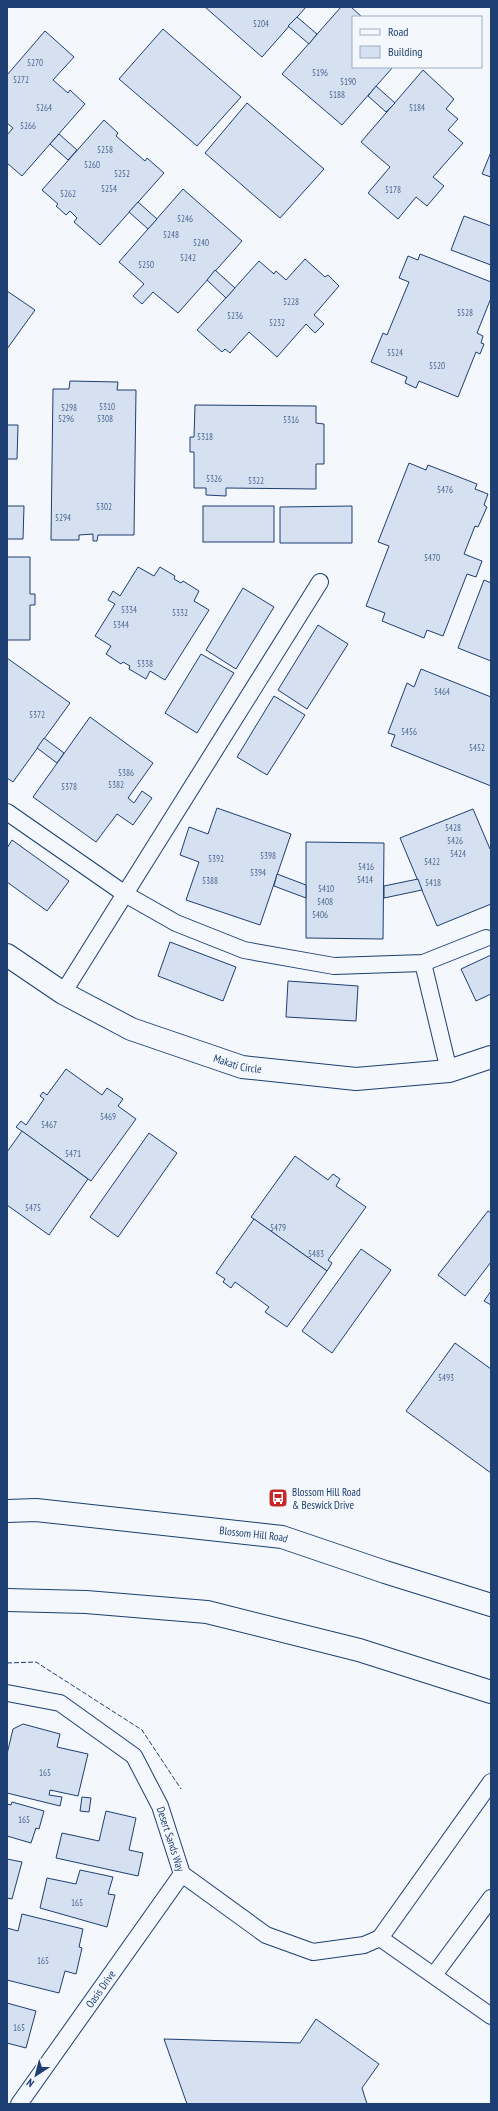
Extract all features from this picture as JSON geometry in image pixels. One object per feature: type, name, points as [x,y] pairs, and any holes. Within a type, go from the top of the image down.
[{"type":"main road","name":"Makati Circle","points":[[7,955],[63,993],[131,1029],[242,1067],[356,1079],[449,1071],[491,1057]]},
{"type":"main road","name":"Blossom Hill Road","points":[[7,1511],[36,1510],[282,1537],[491,1605]]},
{"type":"main road","points":[[7,1600],[86,1602],[207,1612],[359,1650],[491,1692]]},
{"type":"lane","points":[[63,993],[320,582]]},
{"type":"lane","points":[[7,812],[125,894],[176,923],[244,950],[334,966],[423,963],[486,938]]},
{"type":"lane","points":[[423,963],[449,1071]]},
{"type":"lane","name":"Desert Sands Way","points":[[9,1695],[60,1703],[134,1756],[160,1806],[182,1874],[266,1935],[313,1952],[364,1945],[380,1938]]},
{"type":"lane","points":[[491,1782],[380,1938],[491,2016]]},
{"type":"lane","name":"Oasis Drive","points":[[19,2104],[182,1874]]},
{"type":"lane","points":[[434,1975],[491,1898]]},
{"type":"building","points":[[205,7],[306,7],[262,57]]},
{"type":"building","points":[[341,7],[351,7],[361,16],[352,16],[352,68],[392,68],[342,125],[282,74]]},
{"type":"building","points":[[297,17],[317,34],[309,44],[288,26]]},
{"type":"building","points":[[163,29],[241,97],[197,146],[119,79]]},
{"type":"building","points":[[45,31],[74,57],[53,80],[68,93],[70,90],[85,104],[22,176],[7,163],[7,135],[13,128],[7,123],[7,75]]},
{"type":"building","points":[[423,70],[454,99],[446,109],[458,119],[448,130],[463,143],[433,177],[444,186],[427,206],[416,197],[398,219],[368,193],[390,167],[361,142]]},
{"type":"building","points":[[376,86],[395,103],[386,112],[368,96]]},
{"type":"building","points":[[247,103],[324,169],[280,218],[205,153]]},
{"type":"building","points":[[104,120],[118,133],[116,136],[145,161],[147,158],[164,173],[100,245],[74,222],[77,218],[70,211],[66,215],[56,206],[58,204],[42,190]]},
{"type":"building","points":[[59,134],[77,150],[68,160],[50,144]]},
{"type":"building","points":[[491,152],[491,177],[482,174]]},
{"type":"building","points":[[183,189],[242,241],[178,313],[153,292],[142,304],[133,296],[144,284],[119,262]]},
{"type":"building","points":[[138,202],[157,219],[148,229],[129,212]]},
{"type":"building","points":[[464,216],[491,226],[491,265],[451,250]]},
{"type":"building","points":[[420,254],[491,282],[491,298],[477,333],[483,336],[481,343],[484,344],[480,354],[476,352],[458,397],[419,381],[416,388],[405,383],[407,377],[371,362],[383,333],[387,335],[409,282],[399,278],[408,256],[418,260]]},
{"type":"building","points":[[305,259],[325,277],[328,275],[339,286],[314,315],[324,324],[315,333],[306,324],[277,357],[249,332],[230,353],[225,349],[222,352],[197,330],[259,261],[274,274],[276,271],[286,280]]},
{"type":"building","points":[[215,270],[235,288],[226,298],[207,280]]},
{"type":"building","points":[[7,291],[35,310],[7,349]]},
{"type":"building","points":[[70,381],[118,382],[117,390],[136,390],[134,535],[98,535],[97,541],[93,541],[93,534],[79,535],[79,540],[51,540],[53,389],[69,389]]},
{"type":"building","points":[[195,405],[316,406],[316,423],[324,424],[324,464],[316,464],[316,489],[226,488],[226,496],[206,495],[206,488],[194,488],[194,452],[190,452],[190,437],[194,437]]},
{"type":"building","points":[[7,425],[18,425],[17,459],[7,459]]},
{"type":"building","points":[[409,463],[426,470],[428,465],[477,484],[475,489],[488,494],[484,505],[487,507],[478,527],[475,526],[464,554],[482,561],[476,577],[467,574],[443,636],[427,630],[424,638],[382,621],[385,613],[366,606],[389,546],[378,542]]},
{"type":"building","points":[[7,506],[24,506],[23,539],[7,539]]},
{"type":"building","points":[[203,506],[274,506],[274,542],[203,542]]},
{"type":"building","points":[[352,506],[352,543],[280,543],[280,507]]},
{"type":"building","points":[[7,557],[30,557],[30,594],[35,594],[35,605],[30,605],[30,640],[7,640]]},
{"type":"building","points":[[138,567],[154,576],[160,567],[175,576],[174,579],[181,583],[183,581],[199,591],[194,601],[209,610],[165,680],[150,671],[146,679],[129,669],[130,666],[123,662],[121,664],[106,654],[111,646],[95,636],[115,604],[108,600],[113,591],[120,596]]},
{"type":"building","points":[[484,580],[491,583],[491,661],[458,648]]},
{"type":"building","points":[[243,588],[274,607],[236,669],[206,650]]},
{"type":"building","points":[[318,625],[348,644],[307,709],[278,690]]},
{"type":"building","points":[[201,654],[234,673],[197,733],[165,713]]},
{"type":"building","points":[[7,658],[70,703],[13,782],[7,778]]},
{"type":"building","points":[[421,669],[491,697],[491,786],[391,746],[395,735],[388,733],[407,683],[414,687]]},
{"type":"building","points":[[274,696],[305,715],[267,775],[237,757]]},
{"type":"building","points":[[90,717],[153,763],[128,798],[134,803],[142,791],[152,798],[133,825],[117,814],[96,842],[33,797]]},
{"type":"building","points":[[44,738],[64,753],[57,763],[37,748]]},
{"type":"building","points":[[217,808],[291,834],[260,925],[186,900],[199,862],[180,855],[189,827],[208,834]]},
{"type":"building","points":[[473,809],[490,849],[491,848],[491,904],[437,926],[400,838]]},
{"type":"building","points":[[12,840],[69,881],[47,911],[7,882],[7,848]]},
{"type":"building","points":[[306,842],[384,843],[383,939],[306,938]]},
{"type":"building","points":[[277,874],[306,885],[306,898],[274,886]]},
{"type":"building","points":[[418,879],[422,890],[384,898],[384,886]]},
{"type":"building","points":[[170,942],[236,967],[223,1001],[158,976]]},
{"type":"building","points":[[491,955],[491,994],[476,1001],[461,969]]},
{"type":"building","points":[[288,981],[358,986],[356,1021],[286,1017]]},
{"type":"building","points":[[66,1069],[102,1095],[107,1088],[123,1099],[118,1106],[136,1119],[91,1181],[16,1127],[21,1121],[26,1125],[44,1099],[40,1096],[43,1092],[47,1095]]},
{"type":"building","points":[[22,1131],[88,1179],[49,1235],[7,1205],[7,1152]]},
{"type":"building","points":[[149,1133],[177,1153],[118,1237],[90,1217]]},
{"type":"building","points":[[295,1156],[328,1180],[333,1174],[340,1179],[336,1186],[366,1207],[328,1260],[332,1263],[327,1271],[251,1217]]},
{"type":"building","points":[[488,1211],[491,1213],[491,1262],[465,1296],[438,1275]]},
{"type":"building","points":[[254,1219],[327,1271],[287,1327],[265,1312],[269,1307],[235,1282],[231,1288],[223,1282],[225,1279],[216,1273]]},
{"type":"building","points":[[361,1249],[391,1270],[332,1353],[302,1331]]},
{"type":"building","points":[[491,1291],[491,1305],[484,1301]]},
{"type":"building","points":[[455,1343],[491,1369],[491,1473],[406,1411]]},
{"type":"building","points":[[23,1724],[60,1734],[57,1747],[88,1754],[78,1796],[50,1790],[49,1795],[62,1797],[60,1806],[7,1793],[7,1754],[13,1729]]},
{"type":"building","points":[[82,1797],[91,1798],[89,1812],[80,1811]]},
{"type":"building","points":[[12,1802],[44,1811],[39,1829],[36,1828],[31,1843],[7,1836],[7,1804],[11,1805]]},
{"type":"building","points":[[106,1811],[136,1818],[129,1850],[143,1853],[138,1876],[56,1858],[62,1833],[99,1841]]},
{"type":"building","points":[[7,1859],[22,1862],[12,1899],[7,1898]]},
{"type":"building","points":[[80,1870],[113,1877],[108,1894],[115,1895],[107,1927],[40,1908],[47,1878],[76,1884]]},
{"type":"building","points":[[22,1914],[83,1929],[79,1947],[82,1948],[76,1974],[65,1971],[59,1993],[7,1980],[7,1928],[18,1931]]},
{"type":"building","points":[[7,2003],[36,2011],[26,2048],[7,2043]]},
{"type":"building","points":[[316,2019],[379,2064],[362,2088],[367,2104],[187,2104],[164,2039],[300,2043]]},
{"type":"fence","points":[[7,1663],[36,1662],[142,1730],[181,1789]]},
{"type":"place","name":"Blossom Hill Road & Beswick Drive","points":[[278,1498]]}]
